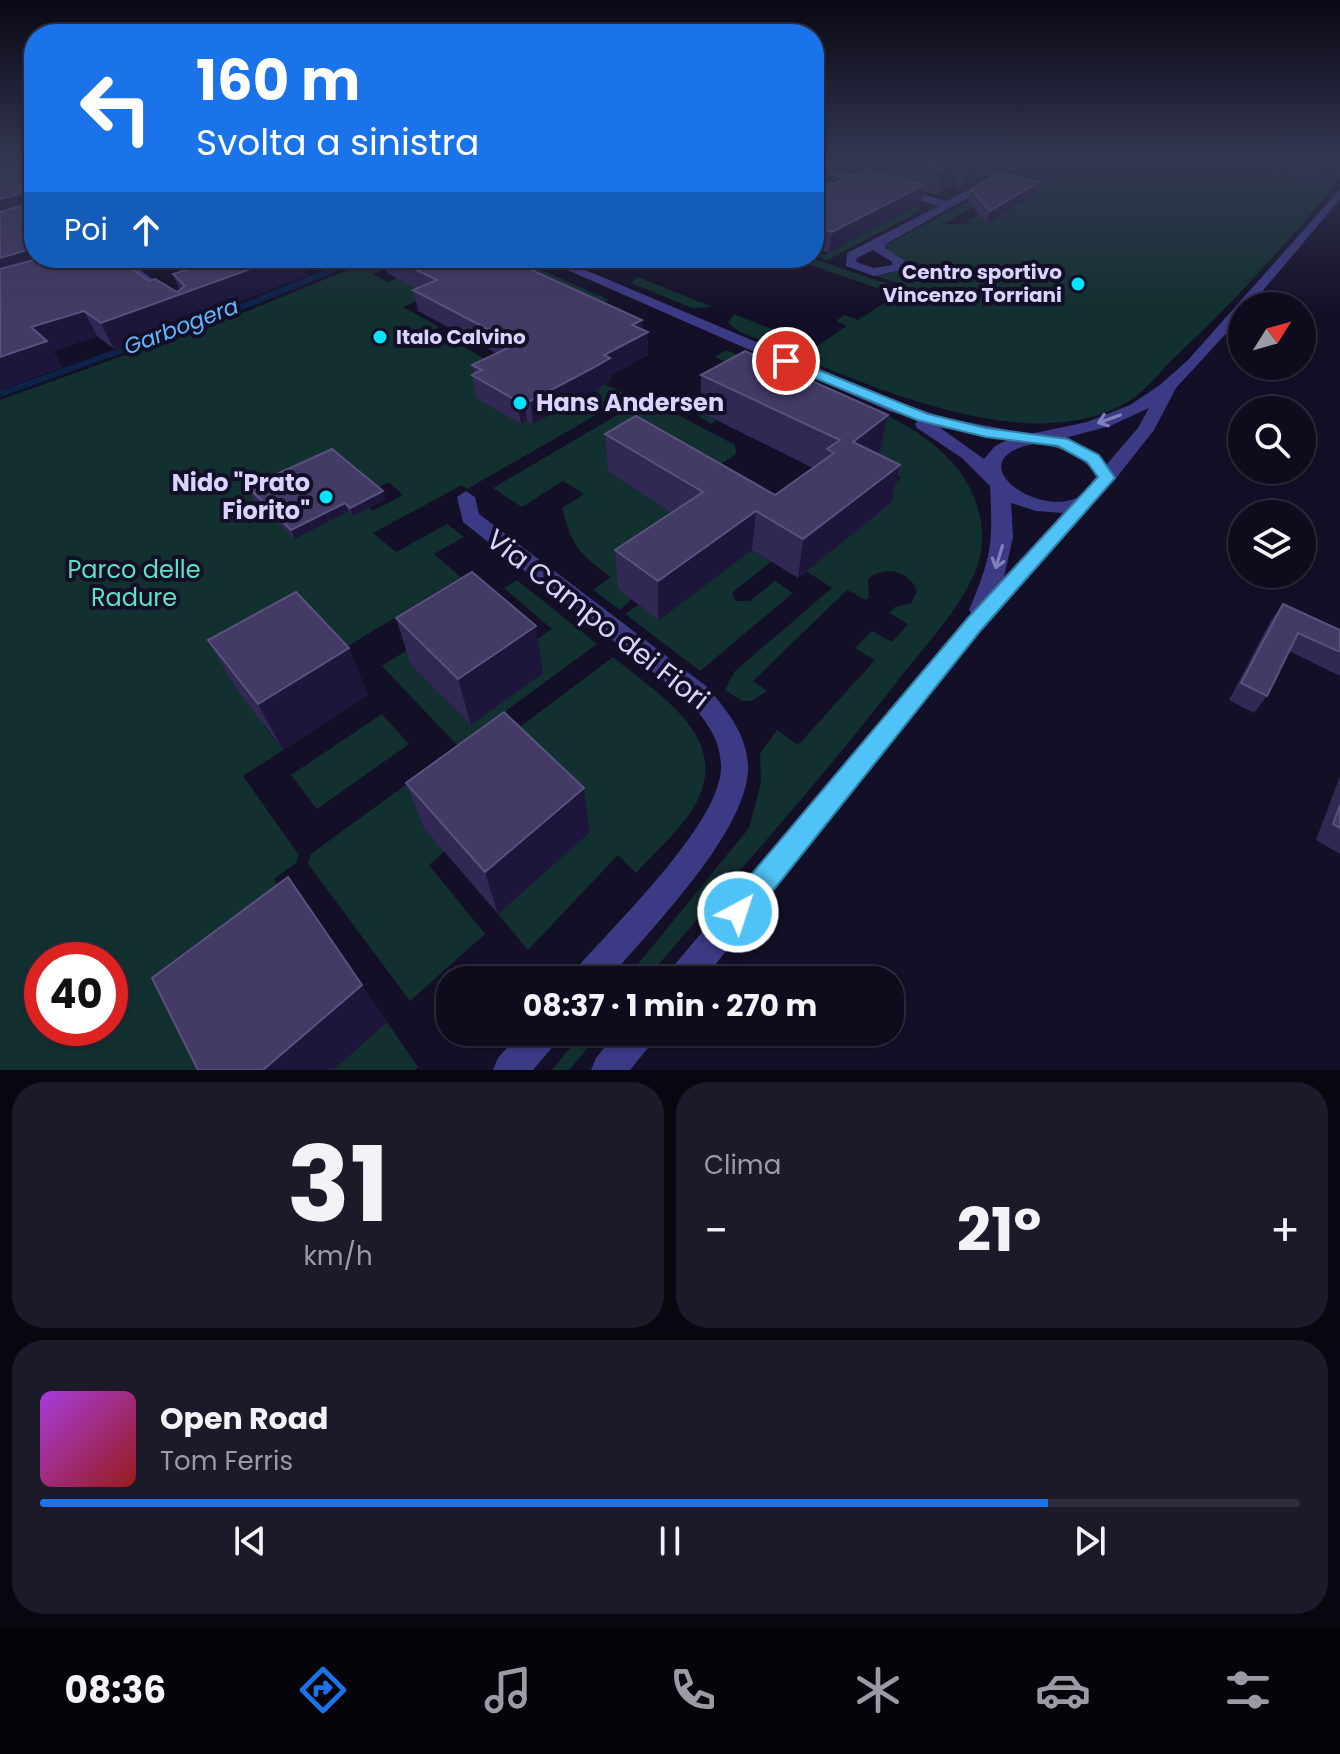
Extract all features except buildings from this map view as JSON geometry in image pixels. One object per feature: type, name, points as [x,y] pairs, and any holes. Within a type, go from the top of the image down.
[{"type":"street","points":[[880,242],[935,212]]},
{"type":"street","points":[[1254,292],[1323,212]]},
{"type":"street","points":[[126,268],[162,292]]},
{"type":"street","points":[[569,268],[895,407],[943,423],[1072,446],[1102,468],[1106,478]]},
{"type":"street","points":[[694,966],[974,625],[1106,478],[1145,430],[1169,387],[1228,322]]},
{"type":"street","points":[[974,625],[1005,539],[1006,523],[991,463],[994,456],[1012,441],[1037,438],[1112,419],[1136,409],[1169,387]]},
{"type":"street","points":[[895,407],[951,442],[1022,501],[1064,508],[1085,502]]},
{"type":"street","name":"Via Campo dei Fiori","points":[[466,497],[470,517],[715,710],[735,752],[735,776],[729,804],[712,834],[599,966]]},
{"type":"street","points":[[510,1070],[531,1046]]},
{"type":"street","points":[[608,1070],[628,1046]]},
{"type":"green space","points":[[906,212],[918,212],[828,260],[824,259],[825,255]]},
{"type":"green space","name":"Centro sportivo Vincenzo Torriani","points":[[948,212],[965,212],[944,224],[970,224],[968,220],[981,212],[1313,212],[1241,292],[1228,292],[1228,305],[1136,396],[1086,418],[1038,423],[986,419],[933,406],[829,369],[740,332],[728,323],[734,314],[816,347],[847,326],[836,321],[845,315],[858,320],[897,295],[820,268],[824,268],[824,262],[897,287],[900,284],[868,273],[889,274],[903,268],[903,260],[886,250],[886,245]]},
{"type":"green space","name":"Parco delle Radure","points":[[353,268],[389,268],[373,274],[387,282],[416,271],[432,280],[414,287],[429,296],[403,307],[438,326],[436,331],[492,363],[593,315],[509,275],[537,268],[609,300],[596,306],[605,311],[623,306],[494,367],[504,374],[477,398],[521,424],[527,421],[533,424],[576,401],[585,405],[602,396],[594,390],[605,384],[629,396],[467,489],[462,485],[373,533],[396,552],[447,524],[464,537],[434,554],[461,577],[332,656],[235,686],[252,709],[256,707],[264,726],[283,750],[243,776],[299,855],[296,863],[274,879],[289,902],[222,1070],[0,1070],[0,400],[250,310]],"holes":[[[389,482],[403,495],[373,511],[369,507],[353,516],[348,511],[338,516],[293,499],[267,512],[252,496],[374,490]]]},
{"type":"green space","points":[[638,277],[712,307],[692,308],[631,283]]},
{"type":"green space","points":[[726,350],[852,399],[885,414],[940,450],[960,472],[977,505],[982,528],[981,552],[972,579],[955,608],[841,752],[657,966],[636,966],[749,828],[761,783],[760,754],[777,730],[798,745],[875,660],[855,648],[872,631],[892,642],[908,624],[889,613],[895,607],[911,603],[917,591],[909,579],[896,572],[874,575],[868,579],[869,597],[866,600],[847,590],[753,681],[767,691],[751,701],[742,701],[725,690],[735,671],[832,588],[806,571],[890,503],[878,496],[901,478],[869,461],[701,411],[716,420],[711,424],[682,405],[740,370],[715,357]]},
{"type":"green space","points":[[646,398],[735,445],[736,454],[689,485],[701,531],[620,610],[593,590],[611,577],[578,548],[566,521],[562,508],[584,494],[563,481],[522,507],[493,488]]},
{"type":"green space","points":[[752,550],[771,562],[734,591],[732,594],[736,601],[750,601],[775,581],[793,593],[700,671],[625,614],[638,605],[659,620]]},
{"type":"green space","points":[[517,580],[597,644],[458,746],[382,666],[487,599],[412,665],[432,686],[436,684],[448,702],[471,725],[543,673],[519,652],[552,629],[504,588]]},
{"type":"green space","points":[[613,657],[652,688],[688,723],[700,742],[705,764],[703,787],[690,813],[636,873],[618,855],[528,950],[498,914],[589,833],[425,828],[445,851],[429,865],[485,934],[449,966],[436,966],[436,978],[410,1001],[308,864],[311,854],[430,767],[445,783]]},
{"type":"green space","points":[[382,714],[409,744],[317,809],[291,775]]},
{"type":"green space","points":[[387,1022],[418,1067],[415,1070],[333,1070]]},
{"type":"green space","points":[[572,1046],[589,1046],[569,1070],[552,1070]]},
{"type":"waterway","name":"Garbogera","points":[[0,394],[239,308],[337,268]]},
{"type":"place","name":"Centro sportivo Vincenzo Torriani","points":[[1078,284]]},
{"type":"place","name":"Italo Calvino","points":[[380,337]]},
{"type":"place","name":"Hans Andersen","points":[[520,403]]},
{"type":"place","name":"Nido \"Prato Fiorito\"","points":[[326,497]]},
{"type":"route","points":[[738,912],[974,625],[1106,478],[1093,459],[1062,442],[943,423],[895,407],[786,361]]}]
